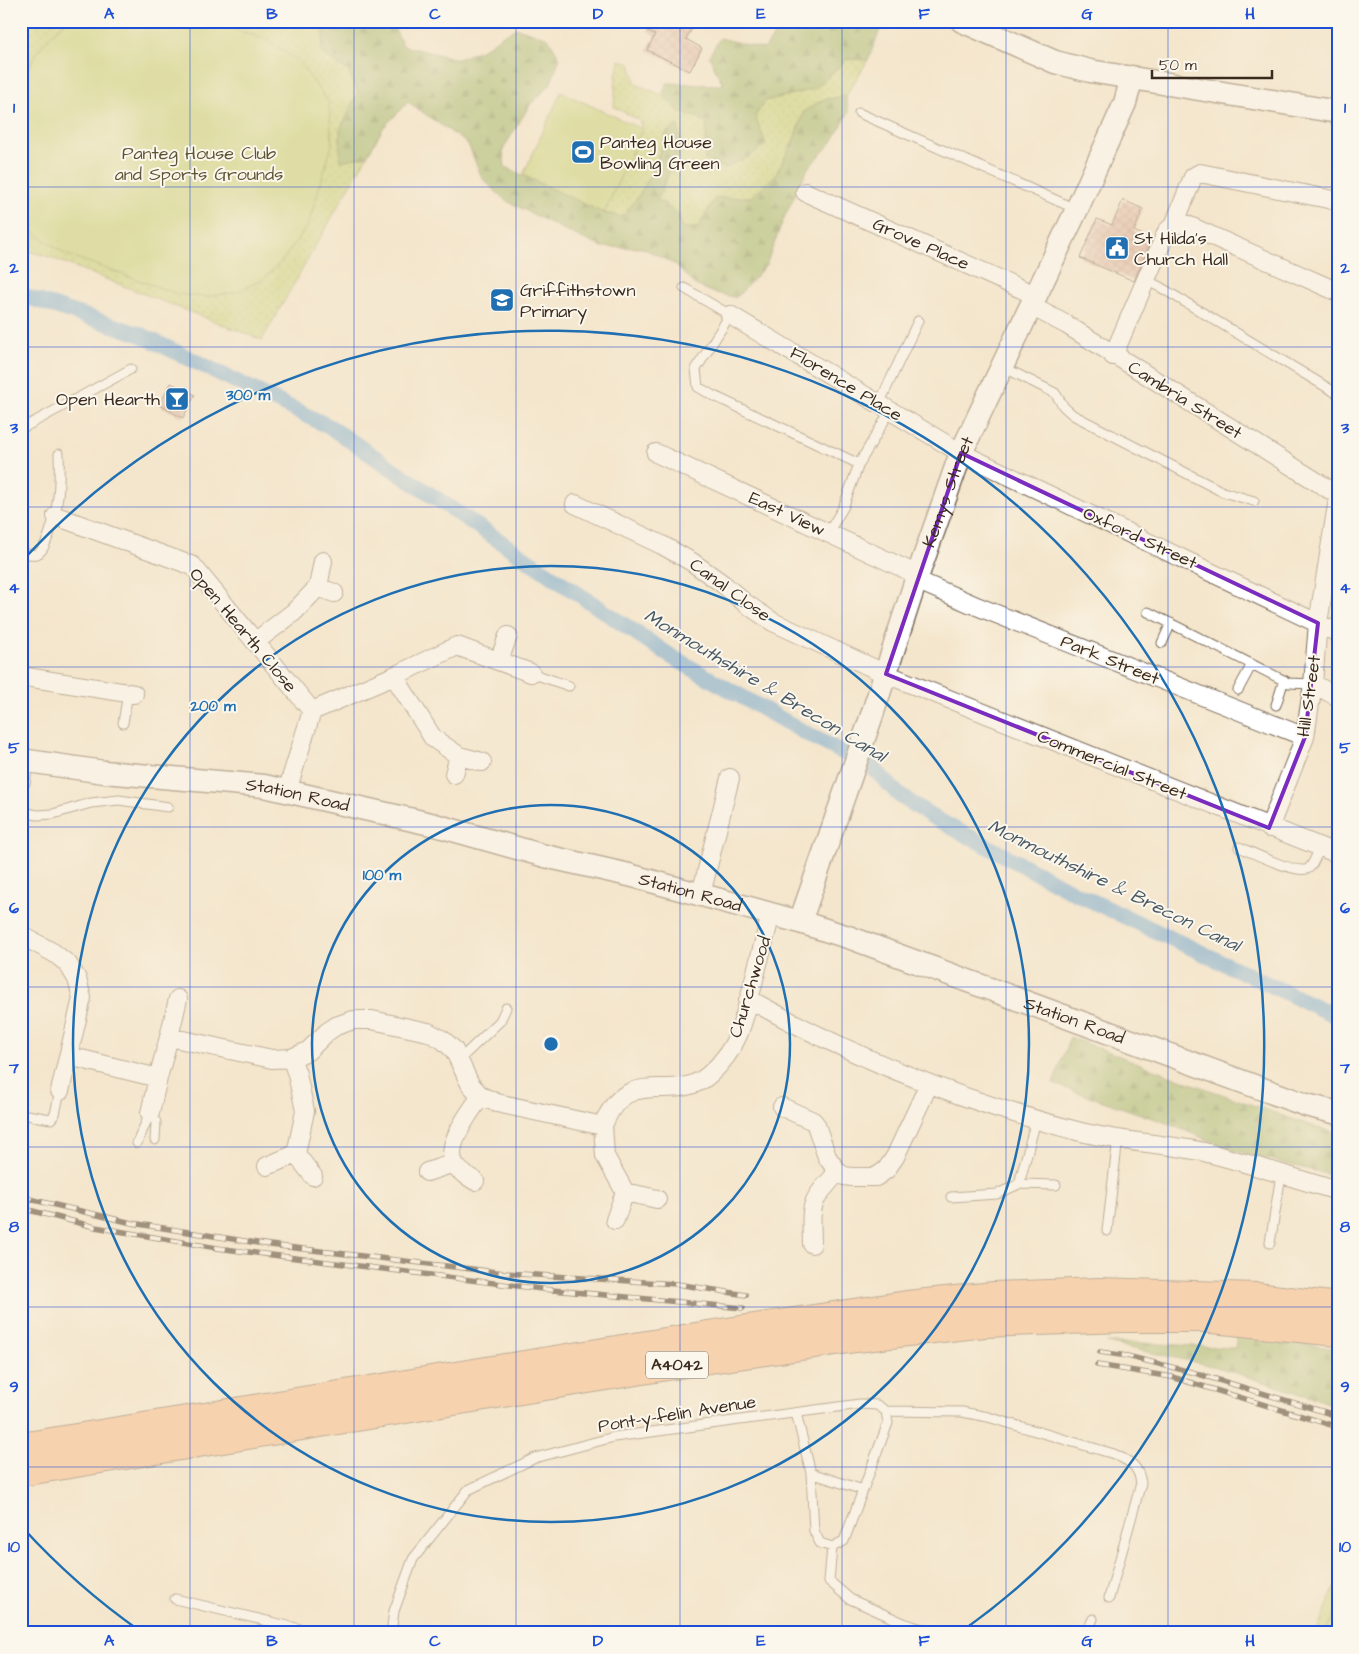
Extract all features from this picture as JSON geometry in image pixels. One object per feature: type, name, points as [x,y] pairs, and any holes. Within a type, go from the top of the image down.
[{"type":"highway","name":"A4042","points":[[21,1447],[718,1334],[907,1306],[994,1296],[1100,1292],[1247,1297],[1338,1307]]},
{"type":"highway","name":"A4042","points":[[21,1472],[710,1359],[856,1338],[984,1323],[1124,1318],[1203,1318],[1338,1332]]},
{"type":"street","points":[[962,21],[1056,62],[1090,70],[1338,112]]},
{"type":"street","name":"Kemys Street","points":[[800,922],[886,674],[917,577],[961,454],[1077,209],[1125,103],[1132,77]]},
{"type":"street","points":[[1113,356],[1167,231],[1174,225],[1193,177],[1200,173],[1338,201]]},
{"type":"street","name":"Grove Place","points":[[805,192],[1034,301]]},
{"type":"street","points":[[1174,225],[1185,224],[1338,292]]},
{"type":"street","name":"Cambria Street","points":[[1034,301],[1067,326],[1113,356],[1338,495]]},
{"type":"street","name":"Florence Place","points":[[730,315],[961,454]]},
{"type":"street","name":"East View","points":[[656,453],[828,533],[917,577]]},
{"type":"street","name":"Oxford Street","points":[[961,454],[1338,633]]},
{"type":"street","name":"Hill Street","points":[[1269,828],[1305,737],[1313,684],[1318,623],[1338,499]]},
{"type":"street","name":"Canal Close","points":[[575,504],[662,545],[692,562],[773,622],[886,674]]},
{"type":"street","name":"Open Hearth Close","points":[[56,516],[193,566],[312,711]]},
{"type":"street","points":[[255,642],[326,590],[323,561]]},
{"type":"street","name":"Park Street","points":[[917,577],[974,605],[1305,737]]},
{"type":"street","points":[[498,661],[508,636]]},
{"type":"street","points":[[287,791],[312,711],[394,676],[457,646],[532,673]]},
{"type":"street","name":"Commercial Street","points":[[886,674],[1338,854]]},
{"type":"street","points":[[21,678],[26,676],[131,693]]},
{"type":"street","points":[[394,676],[433,738],[459,756],[482,762]]},
{"type":"street","points":[[1313,684],[1338,698]]},
{"type":"street","points":[[454,774],[459,756]]},
{"type":"street","name":"Station Road","points":[[22,767],[264,786],[435,825],[545,856],[629,875],[800,922],[985,986],[1306,1105],[1338,1113]]},
{"type":"street","points":[[701,894],[730,778]]},
{"type":"street","name":"Churchwood","points":[[603,1126],[609,1112],[622,1097],[635,1091],[650,1088],[677,1088],[694,1084],[710,1074],[726,1056],[738,1035],[771,914]]},
{"type":"street","points":[[21,935],[54,953],[68,964],[77,979],[82,998],[60,1091]]},
{"type":"street","points":[[150,1113],[178,999]]},
{"type":"street","points":[[748,1001],[756,1003],[802,1028],[929,1084],[987,1105],[1079,1132],[1203,1152],[1338,1191]]},
{"type":"street","points":[[170,1036],[272,1059],[291,1058],[308,1050],[336,1026],[354,1020],[372,1020],[428,1032],[443,1040],[454,1050],[470,1084],[481,1096],[497,1103],[603,1126],[605,1156],[625,1192],[657,1199]]},
{"type":"street","points":[[69,1056],[158,1078]]},
{"type":"street","points":[[291,1058],[297,1074],[305,1112],[296,1154],[313,1176]]},
{"type":"street","points":[[782,1107],[813,1121],[827,1157],[838,1172],[844,1176],[866,1178],[876,1176],[886,1170],[906,1135],[929,1084]]},
{"type":"street","points":[[475,1181],[462,1173],[454,1163],[454,1143],[460,1128],[481,1096]]},
{"type":"street","points":[[267,1166],[296,1154]]},
{"type":"street","points":[[428,1172],[454,1163]]},
{"type":"street","points":[[812,1244],[812,1204],[820,1190],[838,1172]]},
{"type":"street","points":[[615,1220],[625,1192]]},
{"type":"lane","points":[[859,113],[1077,209]]},
{"type":"lane","points":[[1146,280],[1338,394]]},
{"type":"lane","points":[[684,288],[730,315],[696,369],[698,387],[859,464]]},
{"type":"lane","points":[[828,533],[843,508],[859,464],[885,407],[918,321]]},
{"type":"lane","points":[[1003,366],[1055,393],[1064,408],[1073,415],[1223,492],[1254,501]]},
{"type":"lane","points":[[21,429],[131,369]]},
{"type":"lane","points":[[21,553],[39,553],[45,544],[56,516],[60,489],[59,454]]},
{"type":"lane","points":[[1148,612],[1289,683],[1313,684]]},
{"type":"lane","points":[[1162,643],[1171,623]]},
{"type":"lane","points":[[1238,690],[1252,664]]},
{"type":"lane","points":[[532,673],[569,686]]},
{"type":"lane","points":[[1276,705],[1284,680]]},
{"type":"lane","points":[[123,723],[131,693]]},
{"type":"lane","points":[[21,812],[38,815],[53,814],[91,803],[119,800],[168,807]]},
{"type":"lane","points":[[1239,847],[1292,869],[1303,871],[1310,868],[1320,847]]},
{"type":"lane","points":[[459,1060],[500,1021],[506,1008]]},
{"type":"lane","points":[[21,1114],[51,1119],[55,1114],[60,1091]]},
{"type":"lane","points":[[150,1113],[156,1122],[155,1140]]},
{"type":"lane","points":[[137,1144],[150,1113]]},
{"type":"lane","points":[[1020,1184],[1036,1120]]},
{"type":"lane","points":[[1107,1231],[1118,1138]]},
{"type":"lane","points":[[1270,1243],[1281,1174]]},
{"type":"lane","points":[[951,1197],[997,1194],[1020,1184],[1056,1184]]},
{"type":"lane","name":"Pont-y-felin Avenue","points":[[391,1633],[394,1611],[413,1559],[468,1490],[535,1458],[614,1437],[860,1404],[877,1405],[886,1411],[962,1412],[988,1417],[1114,1454],[1131,1462],[1139,1472],[1141,1483],[1109,1598]]},
{"type":"lane","points":[[796,1413],[811,1473],[814,1531],[820,1543],[832,1547],[844,1542],[888,1423],[886,1411]]},
{"type":"lane","points":[[811,1473],[863,1490]]},
{"type":"lane","points":[[832,1547],[829,1581],[850,1600],[906,1624],[935,1633]]},
{"type":"lane","points":[[175,1599],[317,1633]]},
{"type":"lane","points":[[1086,1633],[1093,1619]]},
{"type":"highlighted area","points":[[961,453],[1318,623],[1305,737],[1269,828],[886,674]]},
{"type":"green space","name":"Panteg House Club and Sports Grounds","points":[[21,21],[363,21],[408,102],[383,128],[262,340],[49,257],[21,249]]},
{"type":"green space","name":"Panteg House Club and Sports Grounds","points":[[67,21],[211,21],[267,40],[299,62],[329,103],[332,145],[308,225],[282,261],[263,279],[237,292],[205,297],[178,294],[65,254],[26,227],[21,215],[21,84],[29,66],[40,49],[52,34]]},
{"type":"green space","points":[[325,21],[373,21],[395,29],[403,46],[458,59],[485,48],[517,28],[548,38],[560,58],[550,85],[530,105],[503,149],[505,167],[604,213],[621,217],[637,199],[643,188],[667,132],[678,125],[681,146],[657,200],[679,214],[681,228],[698,228],[715,198],[751,197],[775,176],[793,142],[804,112],[822,100],[846,96],[849,112],[832,142],[808,168],[784,218],[766,265],[736,298],[712,292],[695,285],[674,264],[643,248],[602,247],[505,200],[482,178],[468,144],[408,102],[383,128],[367,156],[340,161],[340,130],[358,92],[348,71],[321,52]]},
{"type":"green space","points":[[761,21],[874,21],[882,25],[868,60],[847,59],[814,89],[765,101],[755,116],[766,144],[750,156],[724,168],[705,160],[707,123],[699,118],[680,112],[662,95],[667,83],[723,85],[709,56],[720,38],[764,49],[775,35]]},
{"type":"green space","points":[[847,59],[868,60],[846,96],[822,100],[804,112],[793,142],[775,176],[751,197],[715,198],[698,228],[680,228],[666,204],[657,200],[681,146],[667,132],[649,178],[637,199],[621,217],[604,213],[642,129],[639,120],[614,107],[616,75],[620,60],[630,63],[636,84],[662,95],[680,112],[699,118],[707,123],[705,160],[755,116],[765,101],[814,89]]},
{"type":"green space","name":"Panteg House Bowling Green","points":[[561,92],[642,129],[604,213],[523,175]]},
{"type":"green space","points":[[1070,1037],[1193,1084],[1321,1129],[1338,1133],[1338,1177],[1232,1150],[1164,1122],[1053,1084]]},
{"type":"green space","points":[[1237,1334],[1338,1349],[1338,1406],[1217,1367],[1106,1343],[1235,1348]]},
{"type":"green space","points":[[1338,1579],[1338,1633],[1316,1633]]},
{"type":"green space","points":[[1338,1607],[1338,1633],[1326,1633]]},
{"type":"building","points":[[652,21],[695,21],[686,39],[702,48],[690,71],[647,50],[655,35],[647,31]]},
{"type":"building","name":"St Hilda's Church Hall","points":[[1123,200],[1143,209],[1134,231],[1152,239],[1134,281],[1080,258],[1097,219],[1112,225]]},
{"type":"building","points":[[171,383],[195,395],[183,418],[159,405]]},
{"type":"waterway","name":"Monmouthshire & Brecon Canal","points":[[21,295],[139,334],[330,427],[672,657],[809,735],[873,768],[899,795],[936,819],[1077,894],[1338,1017]]},
{"type":"railway","points":[[21,1197],[132,1223],[270,1245],[505,1273],[677,1284],[746,1295]]},
{"type":"railway","points":[[21,1208],[95,1227],[217,1248],[542,1289],[743,1308]]},
{"type":"railway","points":[[1100,1352],[1127,1356],[1195,1373],[1338,1416]]},
{"type":"railway","points":[[1097,1365],[1172,1377],[1338,1427]]},
{"type":"place","name":"Panteg House Bowling Green","points":[[583,152]]},
{"type":"place","name":"St Hilda's Church Hall","points":[[1117,248]]},
{"type":"place","name":"Griffithstown Primary","points":[[502,300]]},
{"type":"place","name":"Open Hearth","points":[[177,399]]}]
